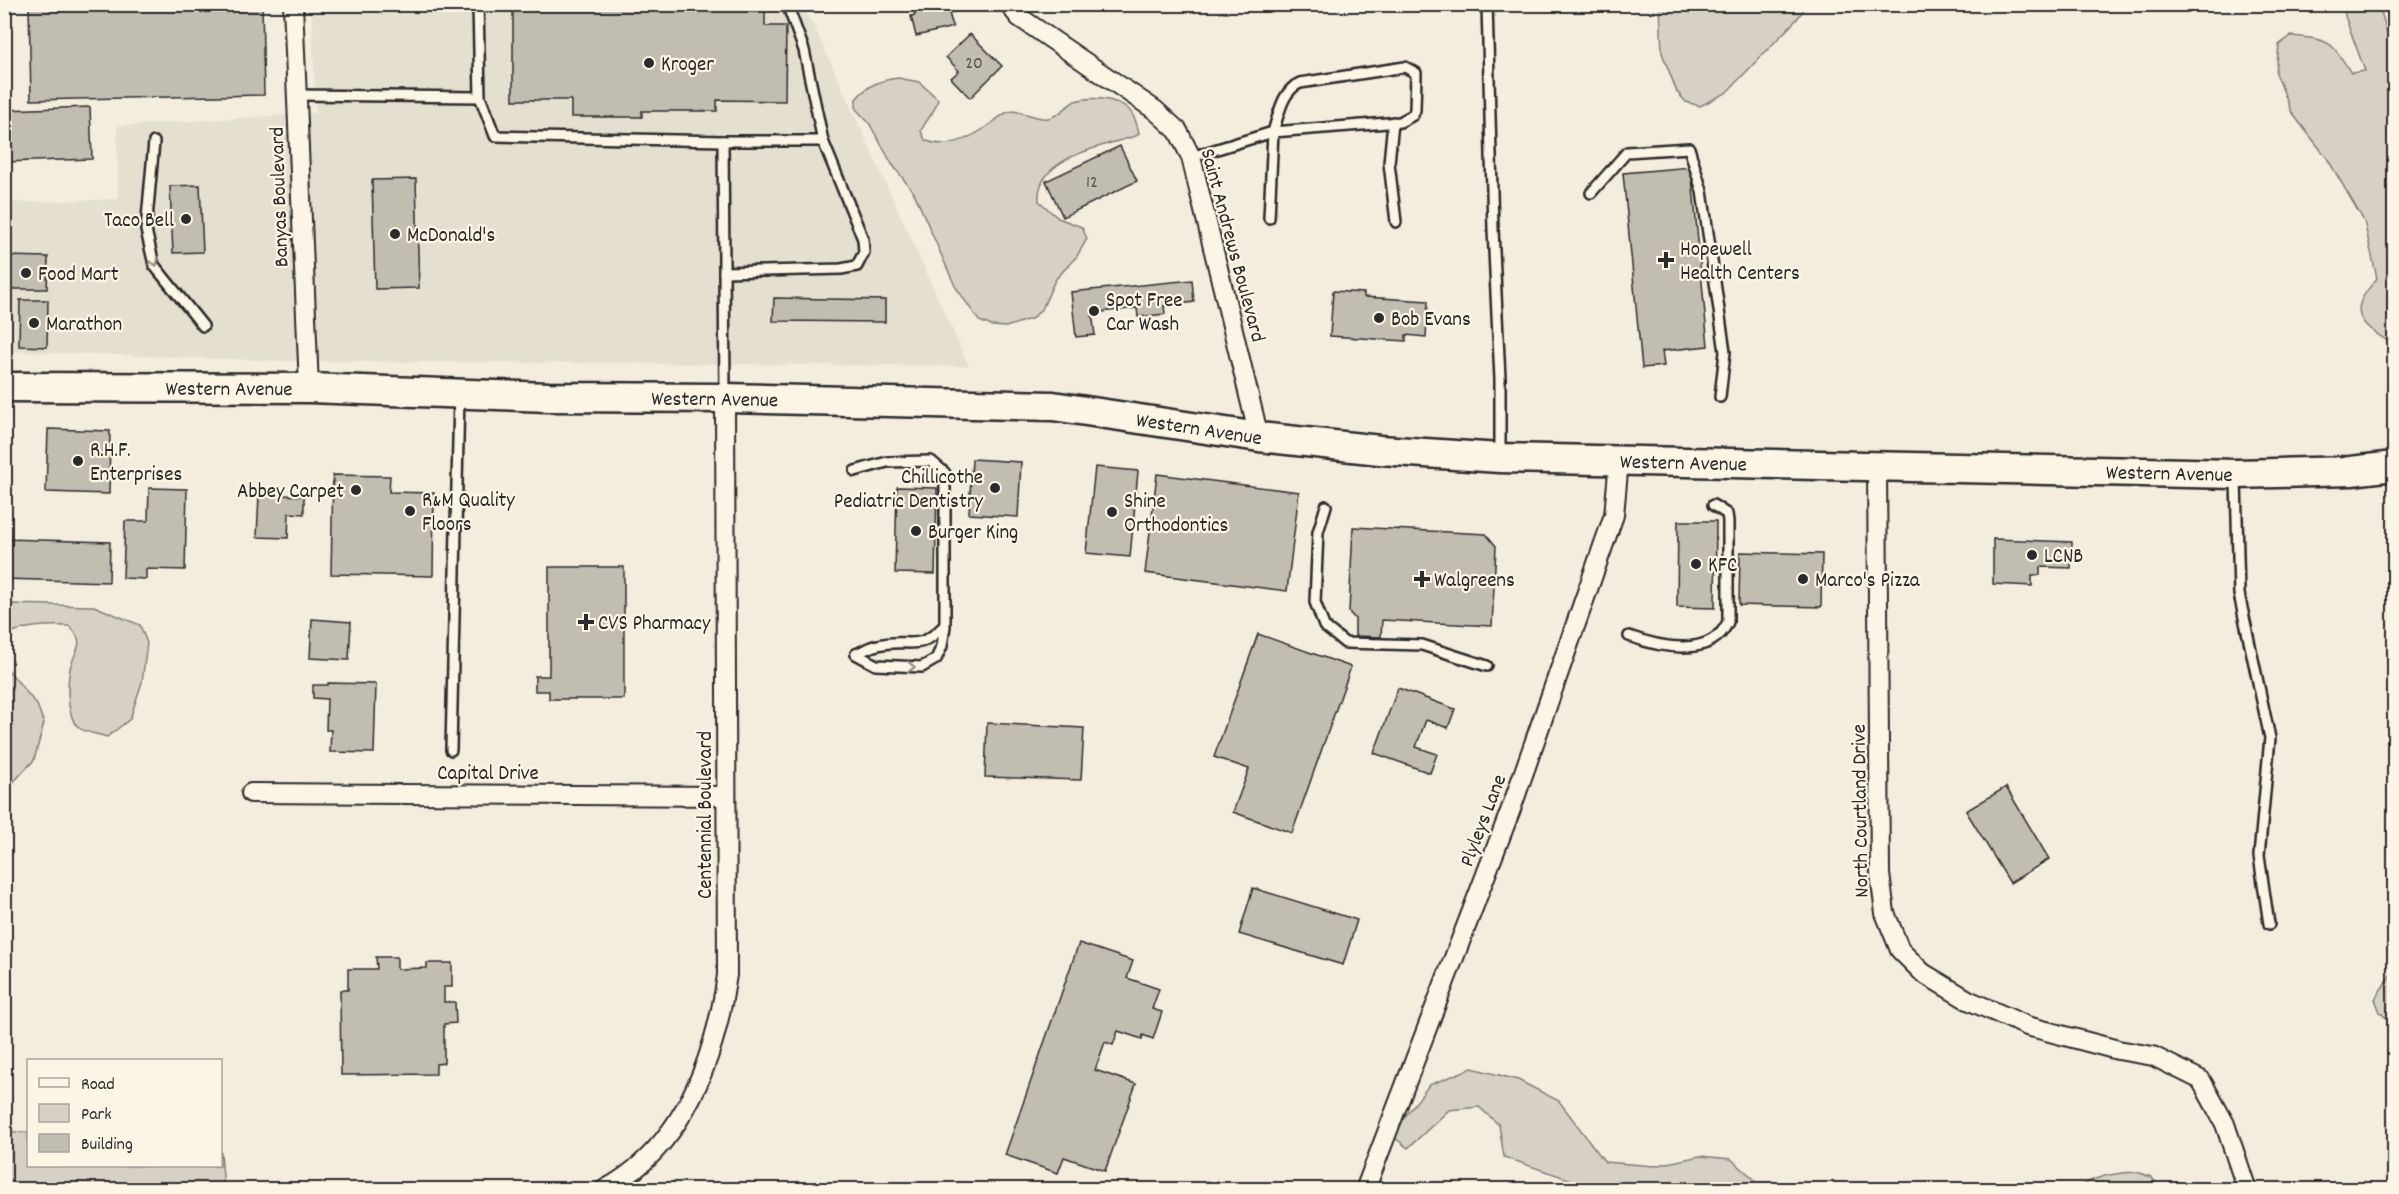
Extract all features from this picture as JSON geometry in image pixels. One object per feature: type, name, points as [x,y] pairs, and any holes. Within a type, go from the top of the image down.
[{"type":"main road","name":"Western Avenue","points":[[4,387],[309,388],[459,394],[1053,406],[1259,437],[1380,450],[1500,458],[1877,468],[2236,474],[2351,471],[2394,466]]},
{"type":"street","name":"Banyas Boulevard","points":[[292,4],[309,388]]},
{"type":"street","name":"Saint Andrews Boulevard","points":[[1010,4],[1019,17],[1155,110],[1178,131],[1191,157],[1259,437]]},
{"type":"street","name":"Centennial Boulevard","points":[[604,1190],[623,1180],[646,1160],[683,1116],[712,1048],[721,1019],[727,975],[725,398]]},
{"type":"street","name":"Plyleys Lane","points":[[1365,1190],[1511,809],[1614,515],[1619,461]]},
{"type":"street","name":"North Courtland Drive","points":[[1877,468],[1880,874],[1885,913],[1900,950],[1923,973],[1968,1000],[2027,1026],[2118,1050],[2153,1056],[2201,1080],[2225,1124],[2247,1190]]},
{"type":"street","name":"Capital Drive","points":[[251,793],[726,796]]},
{"type":"lane","points":[[478,4],[480,96],[495,136],[823,141]]},
{"type":"lane","points":[[724,272],[841,270],[857,266],[864,252],[863,239],[823,141],[804,50],[787,4]]},
{"type":"lane","points":[[1487,4],[1500,379],[1500,458]]},
{"type":"lane","points":[[1191,157],[1273,132],[1394,122],[1407,118],[1413,115],[1415,110],[1416,73],[1405,67],[1292,86],[1287,93],[1273,132],[1269,218]]},
{"type":"lane","points":[[296,95],[480,96]]},
{"type":"lane","points":[[1394,122],[1389,163],[1396,222]]},
{"type":"lane","points":[[723,141],[725,398]]},
{"type":"lane","points":[[154,142],[146,230],[154,265],[203,326]]},
{"type":"lane","points":[[1591,193],[1627,152],[1689,148],[1702,191],[1725,352],[1720,397]]},
{"type":"lane","points":[[451,750],[459,394]]},
{"type":"lane","points":[[855,471],[887,462],[931,461],[945,473],[945,626],[942,646],[936,659],[922,667],[876,665],[856,654],[879,644],[920,644],[933,637],[945,626]]},
{"type":"lane","points":[[2236,474],[2240,594],[2270,738],[2259,856],[2269,924]]},
{"type":"lane","points":[[1629,636],[1666,646],[1697,646],[1711,641],[1726,628],[1728,622],[1728,521],[1727,514],[1721,508],[1713,505]]},
{"type":"lane","points":[[1326,506],[1318,532],[1315,602],[1324,626],[1345,643],[1422,645],[1487,666]]},
{"type":"shaded area","points":[[311,5],[800,5],[813,24],[969,366],[282,361],[5,351],[4,203],[118,199],[117,126],[316,113]]},
{"type":"green space","points":[[1660,4],[1807,5],[1797,19],[1726,93],[1700,106],[1686,102],[1677,92],[1662,53]]},
{"type":"green space","points":[[2344,5],[2379,5],[2394,55],[2394,342],[2391,343],[2367,326],[2360,315],[2359,308],[2362,298],[2377,278],[2364,221],[2327,158],[2292,113],[2276,73],[2279,45],[2291,36],[2322,40],[2333,47],[2351,73],[2365,71],[2345,16]]},
{"type":"green space","points":[[898,78],[919,82],[938,99],[921,131],[925,140],[933,143],[950,143],[966,138],[1012,111],[1043,118],[1052,117],[1075,101],[1082,99],[1096,98],[1118,103],[1128,108],[1134,118],[1139,133],[1136,136],[1074,156],[1059,164],[1048,174],[1041,186],[1039,201],[1058,218],[1082,227],[1087,239],[1077,256],[1055,280],[1043,307],[1033,318],[1006,327],[992,326],[979,321],[955,286],[914,193],[892,164],[869,123],[856,109],[856,99],[865,90],[880,82]]},
{"type":"green space","points":[[5,605],[94,606],[140,625],[147,643],[142,682],[130,719],[107,737],[79,728],[72,716],[68,691],[70,669],[79,643],[75,632],[69,626],[44,626],[5,635]]},
{"type":"green space","points":[[5,666],[37,705],[44,723],[34,760],[5,791]]},
{"type":"green space","points":[[2394,969],[2394,1022],[2390,1022],[2380,1012],[2375,999]]},
{"type":"green space","points":[[1472,1068],[1518,1080],[1559,1101],[1605,1162],[1654,1166],[1700,1156],[1731,1159],[1754,1179],[1758,1189],[1598,1189],[1504,1157],[1499,1125],[1479,1107],[1449,1110],[1408,1148],[1391,1135],[1429,1085]]},
{"type":"green space","points":[[5,1131],[27,1133],[27,1167],[222,1167],[222,1164],[224,1189],[5,1189]]},
{"type":"green space","points":[[2137,1172],[2151,1177],[2162,1189],[2080,1189],[2087,1182],[2101,1177]]},
{"type":"building","points":[[29,4],[262,4],[264,95],[31,100]]},
{"type":"building","name":"Kroger","points":[[513,4],[765,4],[765,26],[786,26],[785,101],[717,100],[717,111],[642,111],[642,117],[571,117],[571,100],[513,100]]},
{"type":"building","points":[[912,4],[965,4],[966,9],[949,13],[953,27],[916,36],[911,16],[915,15]]},
{"type":"building","points":[[970,34],[1002,66],[970,98],[951,78],[959,71],[946,57]]},
{"type":"building","points":[[90,107],[92,159],[4,162],[4,110]]},
{"type":"building","points":[[1120,146],[1137,181],[1063,217],[1046,181]]},
{"type":"building","name":"Hopewell Health Centers","points":[[1691,167],[1708,346],[1662,351],[1664,366],[1642,368],[1623,173]]},
{"type":"building","name":"McDonald's","points":[[416,179],[419,288],[375,289],[372,180]]},
{"type":"building","name":"Taco Bell","points":[[200,185],[203,252],[173,253],[170,186]]},
{"type":"building","name":"Food Mart","points":[[4,256],[48,257],[47,289],[4,289]]},
{"type":"building","name":"Spot Free Car Wash","points":[[1192,280],[1194,302],[1164,306],[1165,314],[1138,317],[1137,308],[1092,313],[1095,335],[1076,337],[1071,292]]},
{"type":"building","name":"Bob Evans","points":[[1333,291],[1364,293],[1364,297],[1428,301],[1426,337],[1406,335],[1406,341],[1330,336]]},
{"type":"building","points":[[774,298],[885,300],[885,322],[773,321]]},
{"type":"building","name":"Marathon","points":[[20,300],[48,300],[47,347],[19,346]]},
{"type":"building","name":"R.H.F. Enterprises","points":[[48,429],[110,431],[109,494],[46,492]]},
{"type":"building","name":"Chillicothe Pediatric Dentistry","points":[[972,459],[1021,462],[1018,517],[969,514]]},
{"type":"building","name":"Shine Orthodontics","points":[[1095,467],[1138,471],[1130,557],[1086,553]]},
{"type":"building","points":[[1157,474],[1299,492],[1287,591],[1145,573]]},
{"type":"building","points":[[333,475],[390,476],[389,492],[434,493],[433,576],[331,574]]},
{"type":"building","name":"Burger King","points":[[897,487],[937,488],[935,574],[895,573]]},
{"type":"building","points":[[149,488],[187,489],[185,570],[146,569],[146,579],[123,578],[125,521],[148,521]]},
{"type":"building","points":[[259,494],[304,496],[304,514],[289,513],[288,538],[257,537]]},
{"type":"building","name":"KFC","points":[[1678,521],[1716,521],[1715,608],[1677,607]]},
{"type":"building","name":"Walgreens","points":[[1353,527],[1486,534],[1496,546],[1492,626],[1382,620],[1381,637],[1355,636],[1355,619],[1349,612]]},
{"type":"building","points":[[4,539],[110,542],[109,582],[4,579]]},
{"type":"building","name":"LCNB","points":[[1993,539],[2072,542],[2071,568],[2040,567],[2040,575],[2032,575],[2032,586],[1993,584]]},
{"type":"building","points":[[1740,552],[1822,554],[1821,607],[1739,605]]},
{"type":"building","name":"CVS Pharmacy","points":[[549,567],[624,567],[624,699],[549,699],[549,691],[535,691],[535,676],[549,676]]},
{"type":"building","points":[[312,619],[351,622],[349,660],[310,658]]},
{"type":"building","points":[[1258,634],[1351,667],[1292,833],[1233,812],[1249,769],[1214,757]]},
{"type":"building","points":[[328,683],[376,684],[374,753],[330,752],[331,730],[326,730],[327,699],[313,698],[313,685],[328,685]]},
{"type":"building","points":[[1398,688],[1455,709],[1448,728],[1426,720],[1416,747],[1437,754],[1430,773],[1374,753]]},
{"type":"building","points":[[987,723],[1084,728],[1081,780],[985,777]]},
{"type":"building","points":[[2006,787],[2049,859],[2010,883],[1966,811]]},
{"type":"building","points":[[1253,888],[1357,920],[1343,965],[1239,934]]},
{"type":"building","points":[[1079,943],[1133,961],[1127,978],[1159,989],[1152,1009],[1162,1012],[1153,1039],[1143,1035],[1142,1039],[1118,1031],[1113,1045],[1105,1042],[1095,1070],[1136,1084],[1105,1171],[1064,1157],[1058,1173],[1005,1155]]},
{"type":"building","points":[[376,957],[397,957],[397,969],[427,968],[427,963],[452,963],[452,987],[444,987],[444,1002],[455,1002],[456,1023],[444,1024],[444,1063],[436,1064],[436,1074],[341,1075],[340,990],[348,990],[348,969],[377,969]]},
{"type":"place","name":"Kroger","points":[[649,63]]},
{"type":"place","name":"Taco Bell","points":[[186,219]]},
{"type":"place","name":"McDonald's","points":[[395,234]]},
{"type":"place","name":"Hopewell Health Centers","points":[[1666,260]]},
{"type":"place","name":"Food Mart","points":[[26,273]]},
{"type":"place","name":"Spot Free Car Wash","points":[[1094,311]]},
{"type":"place","name":"Bob Evans","points":[[1379,318]]},
{"type":"place","name":"Marathon","points":[[34,323]]},
{"type":"place","name":"R.H.F. Enterprises","points":[[78,461]]},
{"type":"place","name":"Chillicothe Pediatric Dentistry","points":[[995,488]]},
{"type":"place","name":"Abbey Carpet","points":[[356,490]]},
{"type":"place","name":"R&M Quality Floors","points":[[410,511]]},
{"type":"place","name":"Shine Orthodontics","points":[[1112,512]]},
{"type":"place","name":"Burger King","points":[[916,531]]},
{"type":"place","name":"LCNB","points":[[2032,555]]},
{"type":"place","name":"KFC","points":[[1696,564]]},
{"type":"place","name":"Walgreens","points":[[1422,579]]},
{"type":"place","name":"Marco's Pizza","points":[[1803,579]]},
{"type":"place","name":"CVS Pharmacy","points":[[586,622]]}]
